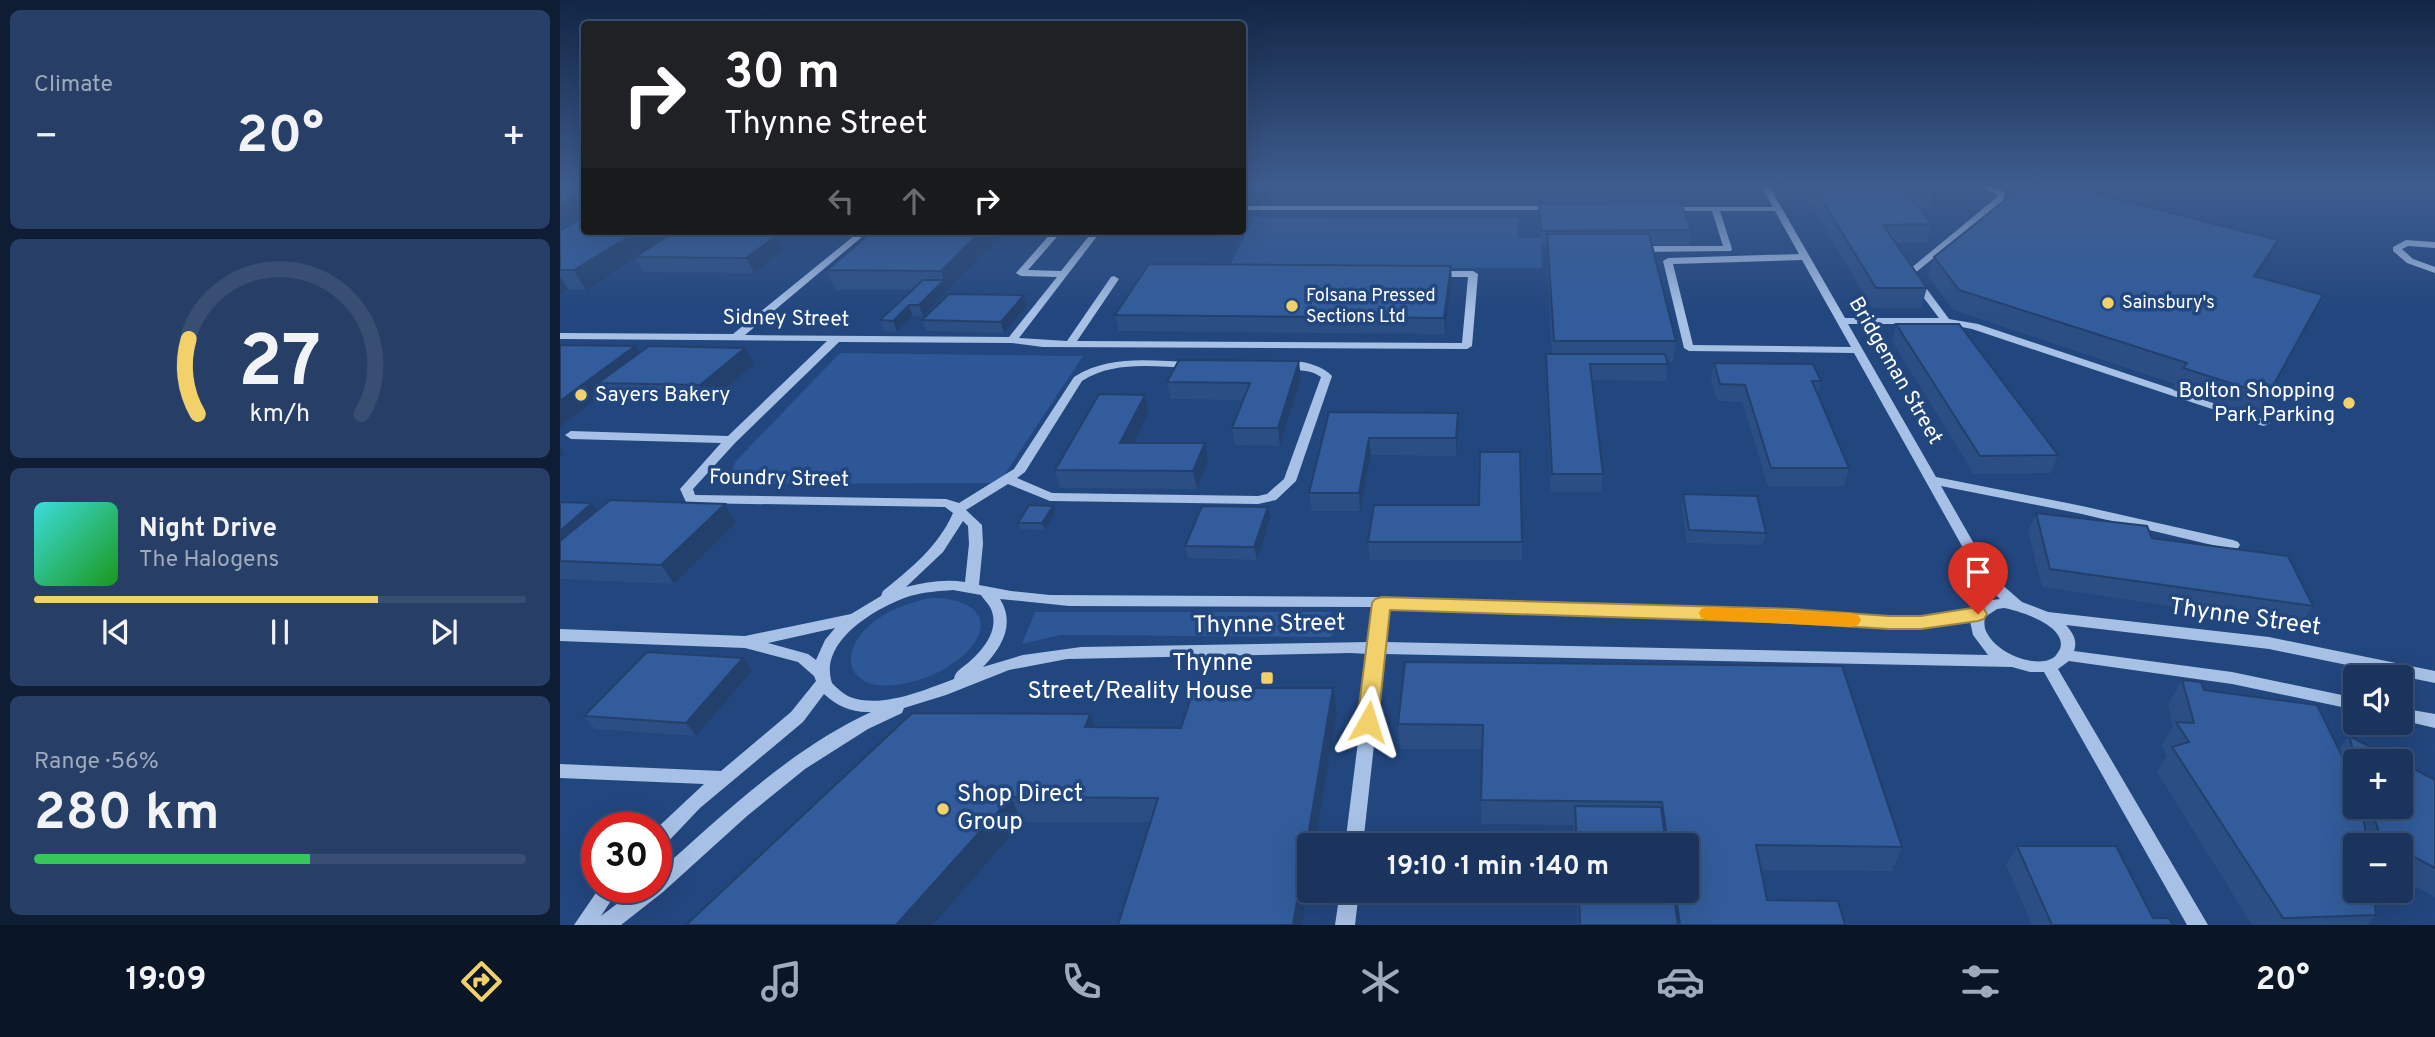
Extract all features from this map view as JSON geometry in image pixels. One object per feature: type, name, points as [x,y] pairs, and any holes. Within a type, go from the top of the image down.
[{"type":"street","points":[[1632,249],[1728,249],[1720,227]]},
{"type":"street","name":"Bridgeman Street","points":[[1788,227],[1988,580],[2016,604]]},
{"type":"street","points":[[1945,321],[1910,273],[1966,227]]},
{"type":"street","points":[[735,338],[859,235]]},
{"type":"street","points":[[1054,235],[1021,273],[1064,274]]},
{"type":"street","points":[[1012,340],[1094,235]]},
{"type":"street","points":[[2435,245],[2406,243],[2396,249],[2410,261],[2435,270]]},
{"type":"street","points":[[1805,257],[1668,261],[1689,348],[1857,350]]},
{"type":"street","name":"Sidney Street","points":[[560,336],[1012,340],[1042,344],[1466,346],[1473,274],[1432,274]]},
{"type":"street","points":[[1070,344],[1114,279]]},
{"type":"street","points":[[1840,321],[1945,321],[1994,332],[2264,423]]},
{"type":"street","name":"Foundry Street","points":[[836,339],[731,440],[686,489],[691,499],[934,502],[946,503],[958,511]]},
{"type":"street","points":[[878,603],[934,556],[952,535],[958,511],[1019,472],[1077,379],[1087,371],[1109,365],[1202,365]]},
{"type":"street","points":[[1010,480],[1050,497],[1258,500],[1271,497],[1290,481],[1327,376],[1308,366],[1268,366]]},
{"type":"street","points":[[570,435],[731,440]]},
{"type":"street","points":[[1931,480],[2082,510],[2233,545]]},
{"type":"street","points":[[958,511],[975,525],[972,587]]},
{"type":"street","points":[[1988,580],[1976,623],[1978,634],[1999,654],[2014,661],[2048,665],[2065,655],[2232,678],[2343,701]]},
{"type":"street","name":"Thynne Street","points":[[1981,611],[1921,622],[1889,622],[1382,603],[1038,601],[988,595],[972,587],[928,586],[878,603],[855,618],[836,636],[824,654],[823,677],[827,688],[841,700],[863,706],[890,705],[919,698],[1006,665],[1065,652],[1376,648],[2014,661]]},
{"type":"street","name":"Thynne Street","points":[[950,684],[976,666],[993,645],[1001,626],[999,608],[988,595]]},
{"type":"street","points":[[1355,833],[1382,603]]},
{"type":"street","points":[[1981,611],[1993,604],[2016,604],[2047,617],[2065,635],[2065,655]]},
{"type":"street","name":"Thynne Street","points":[[2047,617],[2269,643],[2435,677]]},
{"type":"street","name":"Thynne Street","points":[[560,635],[745,642],[824,627],[855,618]]},
{"type":"street","name":"Thynne Street","points":[[745,642],[803,658],[823,677]]},
{"type":"street","points":[[2048,665],[2198,925]]},
{"type":"street","points":[[672,827],[723,778],[797,717],[823,677]]},
{"type":"street","points":[[672,871],[797,764],[826,743],[870,718],[919,698]]},
{"type":"street","points":[[2413,716],[2435,721]]},
{"type":"street","points":[[560,771],[723,778]]},
{"type":"street","points":[[584,925],[600,903]]},
{"type":"street","points":[[606,925],[634,903]]},
{"type":"street","points":[[1345,925],[1348,903]]},
{"type":"shaded area","points":[[1249,227],[1518,227],[1518,238],[1541,238],[1542,268],[1229,267]]},
{"type":"shaded area","points":[[840,353],[1083,356],[999,483],[748,484],[735,479],[732,470],[736,461]]},
{"type":"shaded area","points":[[928,598],[961,602],[979,616],[981,626],[978,637],[969,649],[941,671],[912,682],[880,685],[858,677],[851,659],[859,636],[890,611]]},
{"type":"shaded area","points":[[1035,612],[1330,612],[1338,619],[1339,628],[1330,637],[1060,635],[1022,644]]},
{"type":"building","points":[[567,227],[581,227],[581,235],[631,235],[574,270],[560,270],[560,231]]},
{"type":"building","points":[[1541,227],[1690,227],[1691,230],[1541,231]]},
{"type":"building","points":[[1839,227],[1885,227],[1927,288],[1876,288]]},
{"type":"building","name":"Sainsbury's","points":[[1971,227],[2227,227],[2278,240],[2254,276],[2323,295],[2268,395],[2183,368],[2187,363],[1959,290],[1934,257]]},
{"type":"building","points":[[1547,234],[1649,234],[1676,341],[1554,341]]},
{"type":"building","points":[[868,235],[977,235],[941,271],[827,270]]},
{"type":"building","points":[[668,236],[776,236],[746,258],[635,257]]},
{"type":"building","name":"Folsana Pressed Sections Ltd","points":[[1149,264],[1451,266],[1444,318],[1115,315]]},
{"type":"building","points":[[923,280],[944,280],[919,305],[909,305],[893,321],[880,320]]},
{"type":"building","points":[[949,294],[1024,295],[1001,322],[922,320]]},
{"type":"building","points":[[1896,324],[1959,324],[2058,455],[1980,456]]},
{"type":"building","points":[[560,345],[635,346],[560,401]]},
{"type":"building","points":[[649,346],[745,348],[700,385],[598,383]]},
{"type":"building","points":[[1546,354],[1665,354],[1668,364],[1590,364],[1603,474],[1552,474]]},
{"type":"building","points":[[1179,360],[1299,361],[1278,428],[1232,428],[1250,383],[1167,382]]},
{"type":"building","points":[[1714,363],[1813,364],[1821,381],[1812,381],[1849,468],[1771,468],[1745,385],[1720,384]]},
{"type":"building","points":[[1099,394],[1145,395],[1120,443],[1205,443],[1193,471],[1055,470]]},
{"type":"building","points":[[1329,412],[1458,413],[1456,438],[1369,438],[1359,493],[1309,493]]},
{"type":"building","points":[[1480,452],[1520,452],[1522,542],[1368,542],[1374,505],[1479,505]]},
{"type":"building","points":[[1683,494],[1757,496],[1766,533],[1689,530]]},
{"type":"building","points":[[610,500],[725,504],[661,565],[560,561],[560,541]]},
{"type":"building","points":[[560,502],[592,503],[560,531]]},
{"type":"building","points":[[1029,505],[1053,506],[1042,523],[1018,523]]},
{"type":"building","points":[[1202,506],[1268,507],[1254,547],[1185,546]]},
{"type":"building","points":[[2036,513],[2147,526],[2152,538],[2288,556],[2313,606],[2050,569]]},
{"type":"building","points":[[647,652],[743,658],[686,723],[584,716]]},
{"type":"building","points":[[1405,662],[1842,666],[1902,847],[1756,845],[1767,900],[1838,901],[1845,925],[1680,925],[1677,903],[1699,903],[1699,833],[1666,833],[1662,802],[1481,800],[1483,725],[1398,724]]},
{"type":"building","points":[[2182,680],[2201,682],[2204,690],[2317,705],[2343,756],[2343,819],[2364,819],[2366,833],[2343,833],[2343,903],[2374,903],[2376,915],[2283,918],[2172,747],[2189,742],[2176,722],[2194,723]]},
{"type":"building","points":[[1194,688],[1333,688],[1309,833],[1297,833],[1297,901],[1293,925],[1118,925],[1158,798],[1011,797],[896,925],[686,925],[912,713],[1090,714],[1085,727],[1181,728]]},
{"type":"building","points":[[2349,736],[2375,749],[2353,749]]},
{"type":"building","points":[[2413,768],[2435,780],[2435,868],[2413,856],[2413,833],[2379,833],[2375,820],[2413,819]]},
{"type":"building","points":[[1575,806],[1661,807],[1664,833],[1576,833]]},
{"type":"building","points":[[2017,846],[2116,846],[2153,918],[2169,918],[2173,925],[2052,925]]},
{"type":"building","points":[[1579,903],[1675,903],[1678,925],[1580,925]]},
{"type":"slow traffic","points":[[1708,613],[1851,620]]},
{"type":"place","name":"Sainsbury's","points":[[2108,303]]},
{"type":"place","name":"Folsana Pressed Sections Ltd","points":[[1292,306]]},
{"type":"place","name":"Sayers Bakery","points":[[581,395]]},
{"type":"place","name":"Bolton Shopping Park Parking","points":[[2349,403]]},
{"type":"place","name":"Thynne Street/Reality House","points":[[1267,678]]},
{"type":"place","name":"Shop Direct Group","points":[[943,809]]},
{"type":"route","points":[[1368,722],[1382,603],[1793,616],[1889,622],[1921,622],[1978,614]]}]
